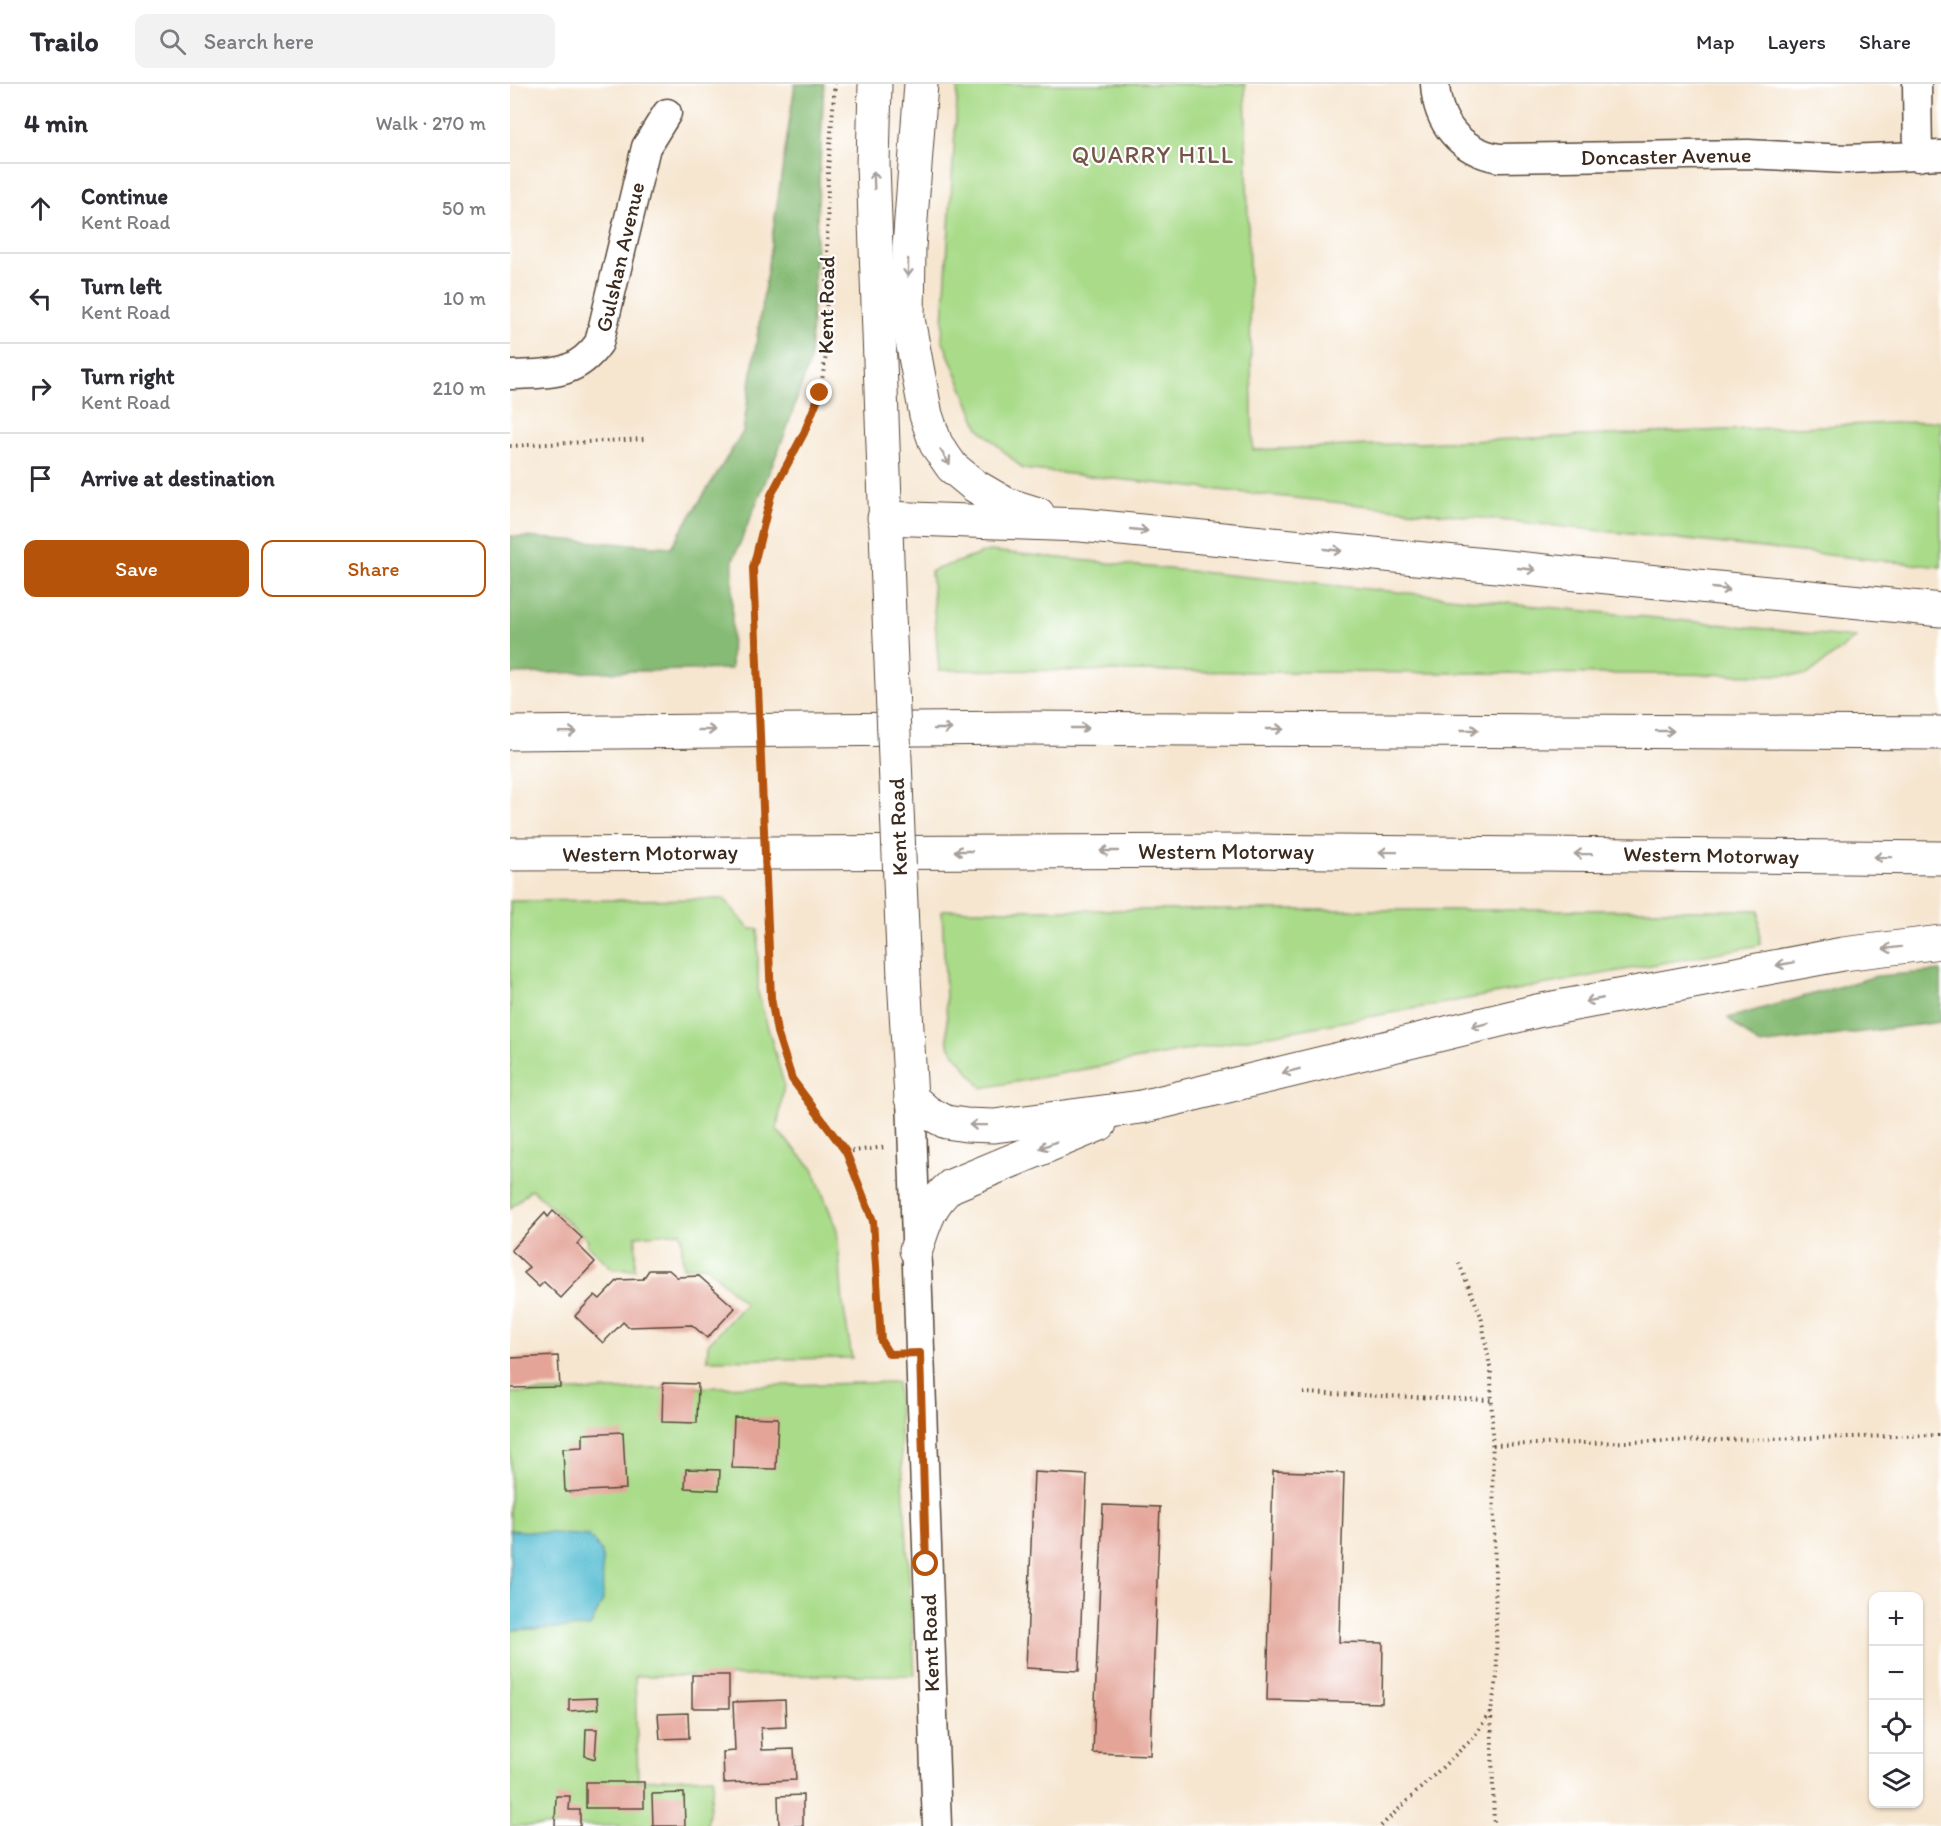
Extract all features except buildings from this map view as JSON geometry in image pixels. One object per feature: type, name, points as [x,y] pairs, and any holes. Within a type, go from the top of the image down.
[{"type":"main road","name":"Kent Road","points":[[875,84],[873,164],[884,518],[911,1098]]},
{"type":"main road","name":"Kent Road","points":[[878,302],[915,84]]},
{"type":"main road","points":[[921,84],[909,248],[908,319],[919,384],[936,444],[952,467],[975,486],[1006,504],[1081,525]]},
{"type":"main road","points":[[884,518],[1081,525],[1941,610]]},
{"type":"main road","points":[[510,733],[1022,728],[1941,733]]},
{"type":"main road","name":"Western Motorway","points":[[510,854],[1247,851],[1941,858]]},
{"type":"main road","points":[[911,1098],[927,1112],[946,1122],[966,1125],[994,1126],[1141,1107],[1537,1011],[1843,954],[1941,942]]},
{"type":"main road","points":[[916,1250],[937,1197],[951,1186],[1141,1107]]},
{"type":"street","name":"Doncaster Avenue","points":[[1435,84],[1440,114],[1448,129],[1472,149],[1499,158],[1748,154],[1825,159],[1929,156]]},
{"type":"street","points":[[1917,84],[1929,156]]},
{"type":"street","name":"Gulshan Avenue","points":[[510,375],[571,369],[586,358],[599,343],[646,147],[667,113]]},
{"type":"street","name":"Kent Road","points":[[911,1098],[937,1826]]},
{"type":"path","name":"Kent Road","points":[[835,84],[828,170],[826,355],[820,393],[804,433],[771,495],[753,568],[771,998],[777,1032],[792,1079],[846,1152],[873,1221],[881,1341],[889,1354],[920,1353]]},
{"type":"path","points":[[510,446],[644,439]]},
{"type":"path","points":[[846,1152],[862,1148],[913,1147]]},
{"type":"path","points":[[1458,1261],[1481,1316],[1491,1373],[1497,1677],[1491,1711],[1494,1826]]},
{"type":"path","points":[[1303,1393],[1492,1400]]},
{"type":"path","points":[[1493,1445],[1941,1435]]},
{"type":"path","points":[[1381,1826],[1473,1738],[1491,1711]]},
{"type":"green space","points":[[795,84],[824,84],[810,360],[785,434],[733,560],[731,669],[510,674],[510,536],[671,547],[743,432]]},
{"type":"green space","points":[[958,84],[1245,84],[1253,450],[1941,421],[1941,567],[1023,469],[979,428],[942,339]]},
{"type":"green space","points":[[989,551],[1856,638],[1807,675],[939,670],[931,571]]},
{"type":"green space","points":[[724,899],[750,929],[758,929],[758,993],[784,1084],[777,1130],[813,1169],[837,1230],[843,1304],[852,1358],[707,1360],[708,1344],[745,1304],[706,1266],[683,1267],[681,1232],[636,1236],[635,1269],[613,1269],[586,1244],[588,1240],[531,1189],[510,1209],[510,901]]},
{"type":"green space","points":[[942,910],[1759,910],[1760,945],[982,1088],[948,1045]]},
{"type":"green space","points":[[1941,971],[1941,1022],[1759,1045],[1728,1018],[1877,976]]},
{"type":"green space","points":[[897,1382],[915,1675],[635,1676],[638,1780],[714,1777],[707,1826],[510,1826],[510,1393]]},
{"type":"water","points":[[510,1530],[589,1536],[602,1552],[603,1600],[590,1627],[510,1630]]},
{"type":"district","name":"QUARRY HILL","points":[[1153,154]]},
{"type":"route","points":[[820,393],[804,433],[771,495],[753,568],[771,998],[777,1032],[792,1079],[808,1104],[846,1152],[873,1221],[881,1341],[889,1354],[920,1353],[926,1564]]}]
